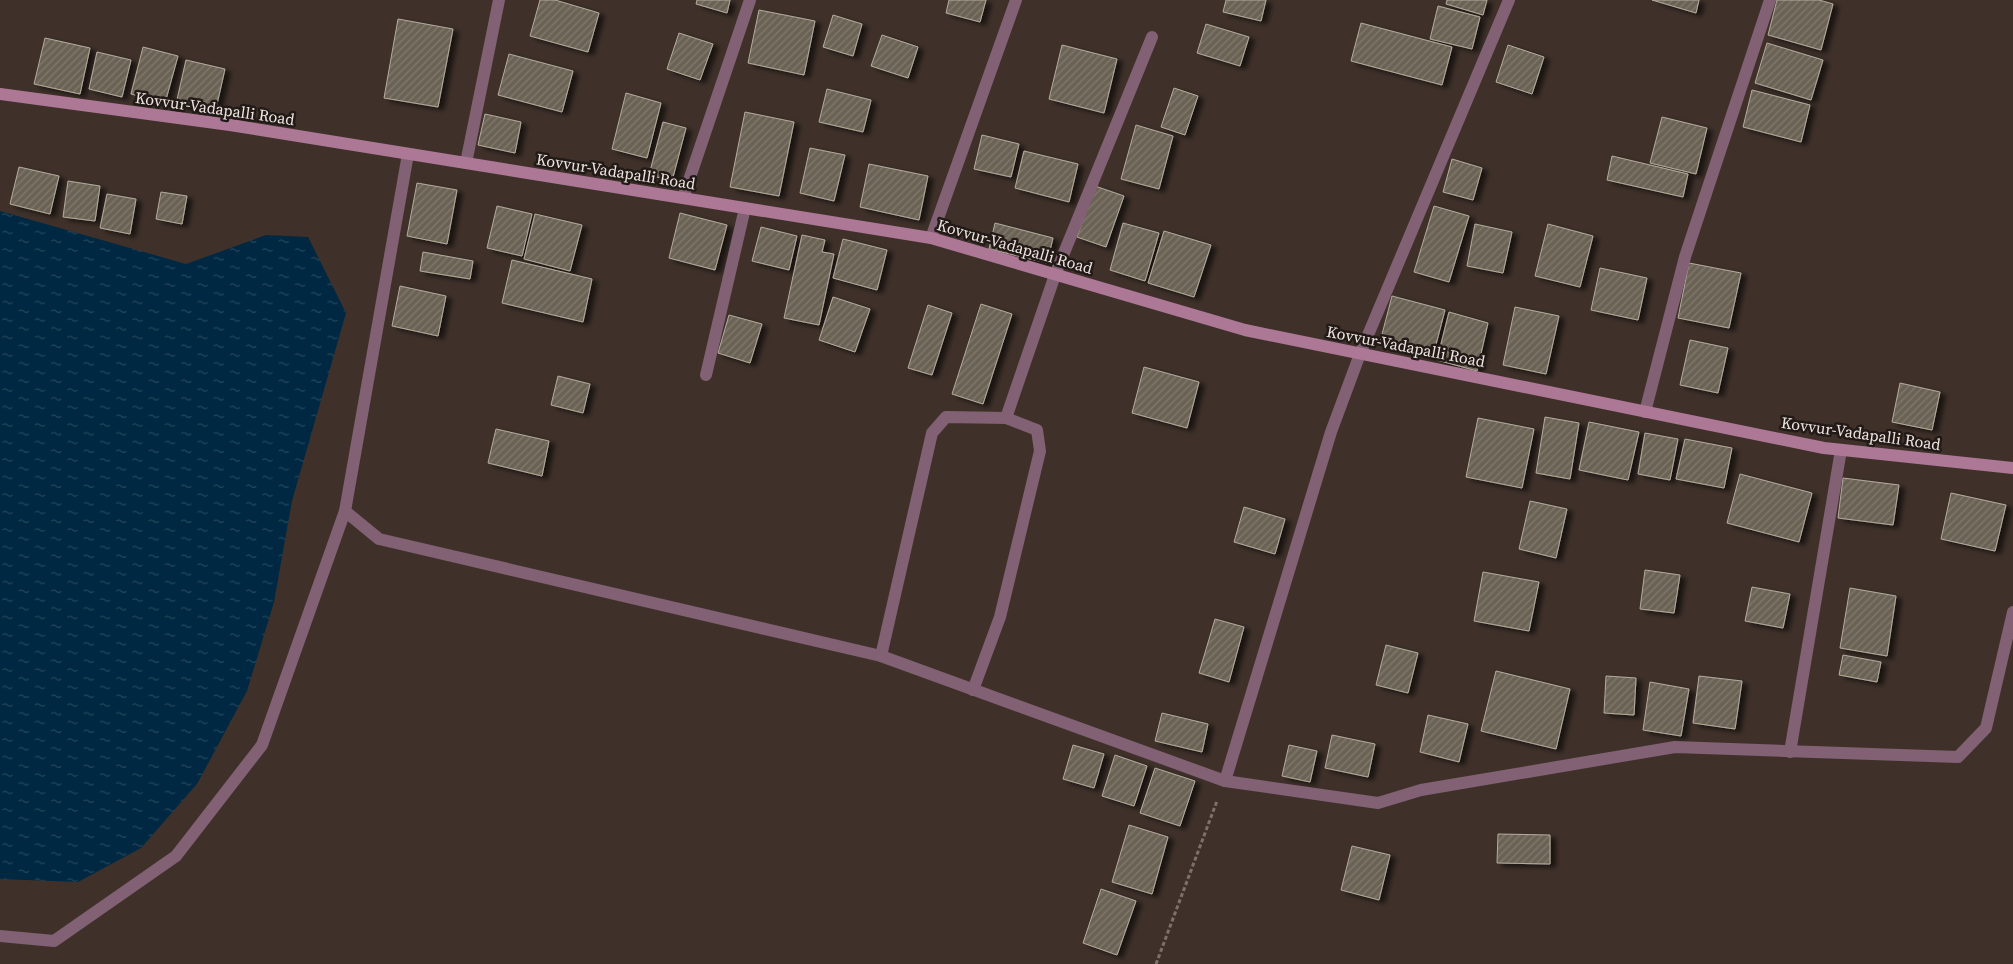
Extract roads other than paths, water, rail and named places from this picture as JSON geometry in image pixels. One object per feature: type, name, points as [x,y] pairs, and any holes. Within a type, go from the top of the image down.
[{"type":"main road","name":"Kovvur-Vadapalli Road","points":[[0,94],[230,125],[930,238],[1245,330],[1841,450],[2013,468]]},
{"type":"street","points":[[466,163],[499,0]]},
{"type":"street","points":[[683,198],[750,0]]},
{"type":"street","points":[[930,238],[1016,0]]},
{"type":"street","points":[[1224,781],[1331,432],[1360,354],[1509,0]]},
{"type":"street","points":[[1645,412],[1685,257],[1770,0]]},
{"type":"street","points":[[1006,418],[1055,274],[1152,37]]},
{"type":"street","points":[[0,936],[54,941],[176,856],[262,745],[345,511],[408,154]]},
{"type":"street","points":[[706,375],[745,208]]},
{"type":"street","points":[[881,656],[932,433],[946,417],[1006,418],[1037,430],[1040,451],[1000,617],[974,690]]},
{"type":"street","points":[[1790,752],[1841,450]]},
{"type":"street","points":[[345,511],[379,539],[881,656],[1224,781],[1378,803],[1421,790],[1676,747],[1958,757],[1986,728],[2013,612]]},
{"type":"water","points":[[0,211],[186,264],[266,235],[308,237],[346,313],[292,501],[274,602],[247,691],[197,784],[141,848],[78,882],[0,879]]}]
